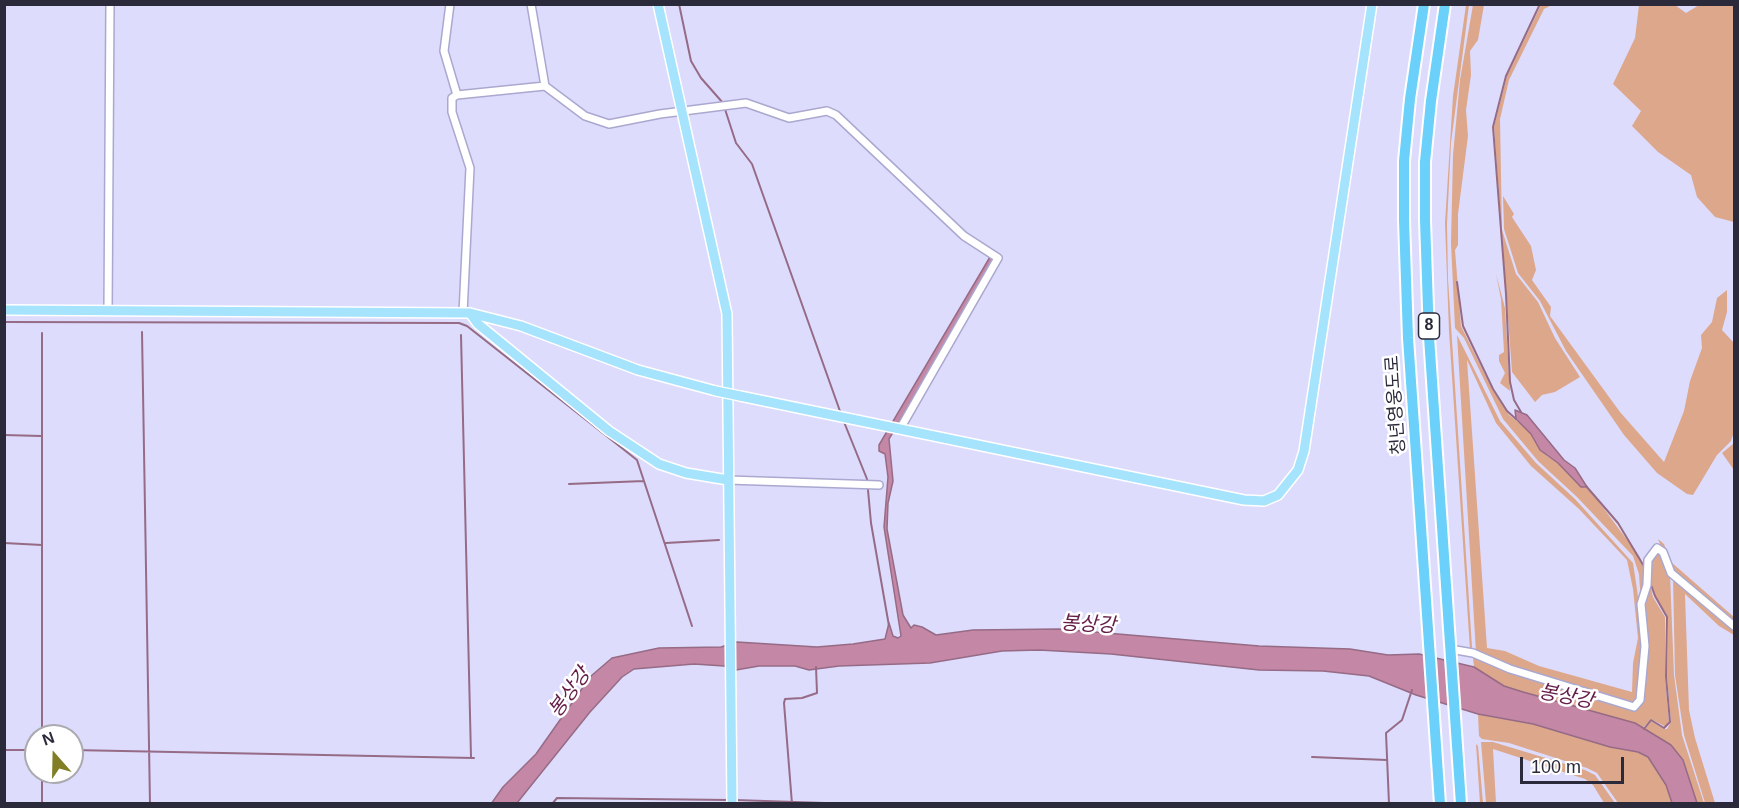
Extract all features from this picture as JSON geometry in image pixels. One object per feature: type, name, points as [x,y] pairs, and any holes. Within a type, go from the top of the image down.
[{"type":"highway","name":"청년영웅도로","points":[[1424,4],[1410,99],[1404,161],[1404,220],[1408,338],[1440,804]]},
{"type":"highway","name":"청년영웅도로","points":[[1445,4],[1425,162],[1425,220],[1429,337],[1461,804]]},
{"type":"main road","points":[[658,4],[727,314],[732,804]]},
{"type":"main road","points":[[4,310],[467,313],[521,326],[638,370],[716,391],[1244,500],[1264,501],[1283,491],[1298,470],[1304,451],[1372,4]]},
{"type":"main road","points":[[467,313],[477,324],[609,431],[659,464],[686,473],[728,473]]},
{"type":"street","points":[[108,311],[110,4]]},
{"type":"street","points":[[450,4],[444,51],[457,95]]},
{"type":"street","points":[[531,4],[545,86]]},
{"type":"street","points":[[467,313],[471,182],[467,156],[450,104],[452,98],[457,95],[545,86],[585,116],[609,124],[746,102],[789,118],[827,111],[836,115],[964,236],[998,258],[898,429]]},
{"type":"street","points":[[728,473],[879,485]]},
{"type":"street","points":[[1450,649],[1473,653],[1510,669],[1634,707],[1641,700],[1645,646],[1641,604],[1647,585],[1648,560],[1656,548],[1663,552],[1671,573],[1734,626]]},
{"type":"shaded area","points":[[1466,5],[1469,5],[1451,143],[1447,224],[1448,279],[1472,647],[1470,650],[1449,331],[1445,223],[1453,96]]},
{"type":"shaded area","points":[[1473,5],[1484,5],[1478,40],[1470,51],[1471,75],[1466,110],[1468,136],[1458,214],[1458,245],[1455,250],[1461,326],[1492,389],[1509,415],[1527,429],[1547,456],[1558,463],[1581,487],[1587,488],[1593,494],[1639,556],[1646,573],[1641,603],[1639,574],[1633,556],[1577,497],[1538,461],[1503,419],[1464,338],[1455,328],[1451,243],[1453,155],[1460,80]]},
{"type":"shaded area","points":[[1541,5],[1552,5],[1544,9],[1509,80],[1500,119],[1502,230],[1516,274],[1538,302],[1555,338],[1580,377],[1555,392],[1542,395],[1535,402],[1512,372],[1494,127],[1507,76]]},
{"type":"shaded area","points":[[1639,5],[1675,5],[1686,13],[1699,5],[1734,5],[1734,222],[1715,217],[1697,197],[1691,175],[1658,152],[1632,126],[1641,111],[1613,84],[1635,38]]},
{"type":"shaded area","points":[[1503,196],[1514,214],[1512,217],[1531,246],[1536,270],[1532,280],[1551,307],[1550,316],[1620,412],[1664,462],[1684,411],[1690,381],[1702,348],[1701,335],[1712,322],[1717,298],[1727,290],[1727,312],[1722,330],[1734,343],[1733,435],[1731,441],[1717,455],[1693,495],[1687,494],[1657,473],[1624,435],[1566,351],[1540,301],[1518,273],[1504,229]]},
{"type":"shaded area","points":[[990,257],[995,260],[889,439],[893,481],[888,503],[887,529],[903,615],[911,628],[914,625],[922,627],[936,635],[973,630],[1059,629],[1259,646],[1350,649],[1388,655],[1419,654],[1474,667],[1504,686],[1635,723],[1671,745],[1683,760],[1697,803],[1672,803],[1666,785],[1648,757],[1638,752],[1610,747],[1533,724],[1478,714],[1416,695],[1369,676],[1323,671],[1259,670],[1111,654],[1039,650],[1002,651],[930,663],[839,666],[809,670],[795,666],[759,666],[736,670],[724,666],[694,664],[634,669],[622,677],[590,712],[517,803],[491,804],[503,787],[536,754],[591,676],[612,658],[659,648],[721,647],[737,642],[817,647],[853,644],[885,639],[889,623],[893,636],[898,638],[901,636],[884,527],[888,477],[885,454],[879,451],[879,445]]},
{"type":"shaded area","points":[[1496,274],[1505,308],[1510,391],[1500,383],[1505,373],[1499,361],[1499,355],[1504,352],[1501,299]]},
{"type":"shaded area","points":[[1457,335],[1500,421],[1536,463],[1575,499],[1633,563],[1644,636],[1640,694],[1634,706],[1510,668],[1476,653]],"holes":[[[1467,360],[1496,423],[1531,466],[1579,509],[1627,560],[1633,589],[1638,638],[1633,663],[1632,692],[1539,666],[1505,651],[1487,648]]]},
{"type":"shaded area","points":[[1515,410],[1527,415],[1564,460],[1575,468],[1587,487],[1581,487],[1558,463],[1540,450],[1531,434],[1516,419]]},
{"type":"shaded area","points":[[1734,445],[1734,470],[1722,453]]},
{"type":"shaded area","points":[[1658,539],[1664,544],[1671,562],[1734,617],[1734,625],[1672,573]]},
{"type":"shaded area","points":[[1654,552],[1661,553],[1665,567],[1670,574],[1674,675],[1682,735],[1704,803],[1697,803],[1683,760],[1671,745],[1645,729],[1651,721],[1664,729],[1667,729],[1671,722],[1667,677],[1668,617],[1655,596],[1650,578],[1649,566]]},
{"type":"shaded area","points":[[1673,578],[1734,627],[1734,635],[1719,626],[1685,594],[1689,710],[1715,803],[1705,803],[1684,735],[1675,675]]},
{"type":"shaded area","points":[[1650,584],[1653,597],[1665,617],[1665,677],[1669,722],[1666,727],[1651,719],[1643,728],[1586,709],[1523,692],[1504,686],[1474,667],[1473,657],[1629,709],[1642,700],[1644,606]]},
{"type":"shaded area","points":[[1478,714],[1533,724],[1610,747],[1638,752],[1648,757],[1667,785],[1672,803],[1618,803],[1597,773],[1587,768],[1509,743],[1482,739],[1479,736]]},
{"type":"shaded area","points":[[1481,742],[1493,742],[1585,770],[1595,775],[1615,803],[1604,803],[1593,785],[1585,779],[1493,749],[1496,803],[1486,803]]},
{"type":"shaded area","points":[[1476,744],[1478,746],[1483,803],[1480,803]]},
{"type":"waterway","points":[[679,4],[691,61],[701,78],[723,103],[736,143],[752,164],[841,414]]},
{"type":"waterway","points":[[1521,412],[1514,400],[1510,382],[1506,294],[1493,127],[1506,76],[1540,4]]},
{"type":"waterway","points":[[1457,282],[1463,326],[1493,389],[1507,411],[1516,419]]},
{"type":"waterway","points":[[4,322],[459,323],[467,326],[637,460],[692,626]]},
{"type":"waterway","points":[[142,332],[150,804]]},
{"type":"waterway","points":[[42,333],[42,724]]},
{"type":"waterway","points":[[461,335],[471,757]]},
{"type":"waterway","points":[[844,422],[867,479],[871,523],[889,626]]},
{"type":"waterway","points":[[4,435],[41,436]]},
{"type":"waterway","points":[[569,484],[644,481]]},
{"type":"waterway","points":[[1586,486],[1618,523],[1645,568]]},
{"type":"waterway","points":[[666,543],[719,540]]},
{"type":"waterway","points":[[4,543],[42,545]]},
{"type":"waterway","points":[[1644,729],[1651,720],[1664,728],[1670,722],[1666,677],[1667,617],[1650,582]]},
{"type":"waterway","points":[[792,804],[784,703],[785,699],[802,698],[817,693],[816,667]]},
{"type":"waterway","points":[[1389,804],[1386,733],[1402,720],[1412,690]]},
{"type":"waterway","points":[[4,750],[24,750]]},
{"type":"waterway","points":[[84,750],[474,758]]},
{"type":"waterway","points":[[1312,757],[1387,760]]},
{"type":"waterway","points":[[42,784],[42,804]]},
{"type":"waterway","points":[[552,804],[557,798],[729,800]]},
{"type":"waterway","points":[[735,800],[855,804]]},
{"type":"water label","name":"봉상강","points":[[1088,625]]},
{"type":"water label","name":"봉상강","points":[[570,693]]},
{"type":"water label","name":"봉상강","points":[[1566,697]]}]
